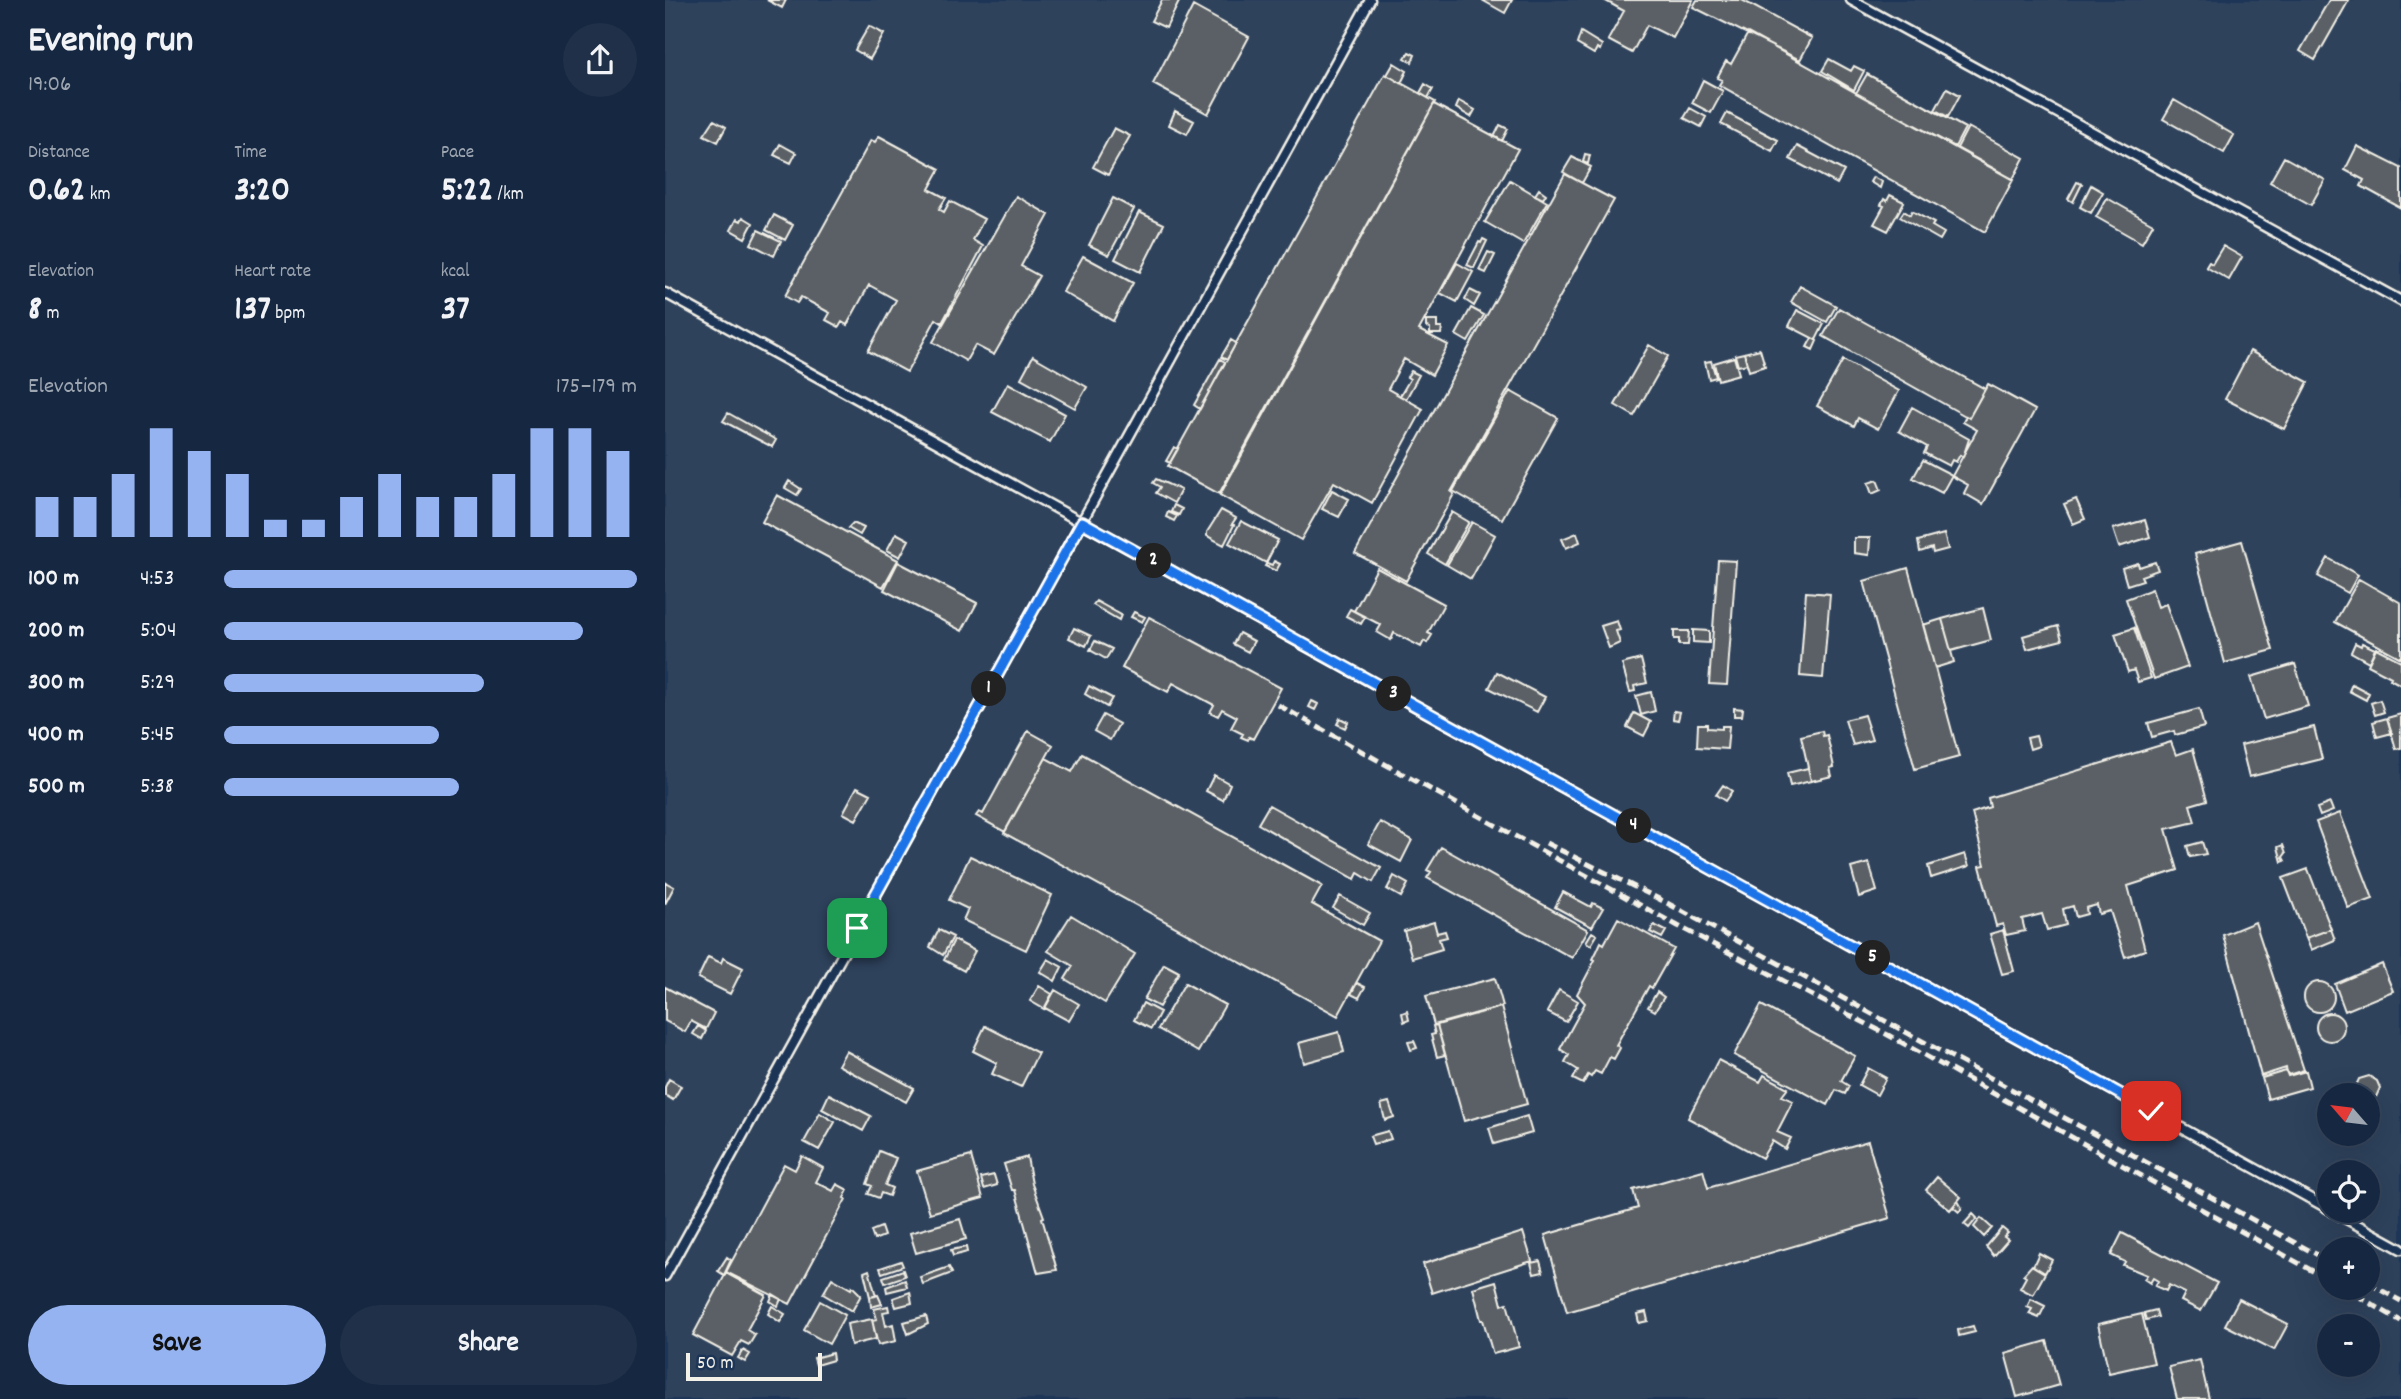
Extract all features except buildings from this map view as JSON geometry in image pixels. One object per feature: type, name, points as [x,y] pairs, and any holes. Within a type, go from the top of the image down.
[{"type":"lane","points":[[665,1276],[1370,0]]},
{"type":"lane","points":[[1851,0],[2401,301]]},
{"type":"lane","points":[[665,293],[2317,1202]]},
{"type":"lane","points":[[2354,1223],[2401,1249]]},
{"type":"shaded area","points":[[665,0],[2401,0],[2401,1399],[665,1399]]},
{"type":"railway","points":[[1278,705],[1678,926],[1888,1035],[2317,1273]]},
{"type":"railway","points":[[1546,843],[1667,903],[2317,1255]]},
{"type":"railway","points":[[2380,1290],[2401,1301]]},
{"type":"railway","points":[[2365,1300],[2401,1321]]},
{"type":"route","points":[[857,928],[1082,522],[2151,1111]]}]
